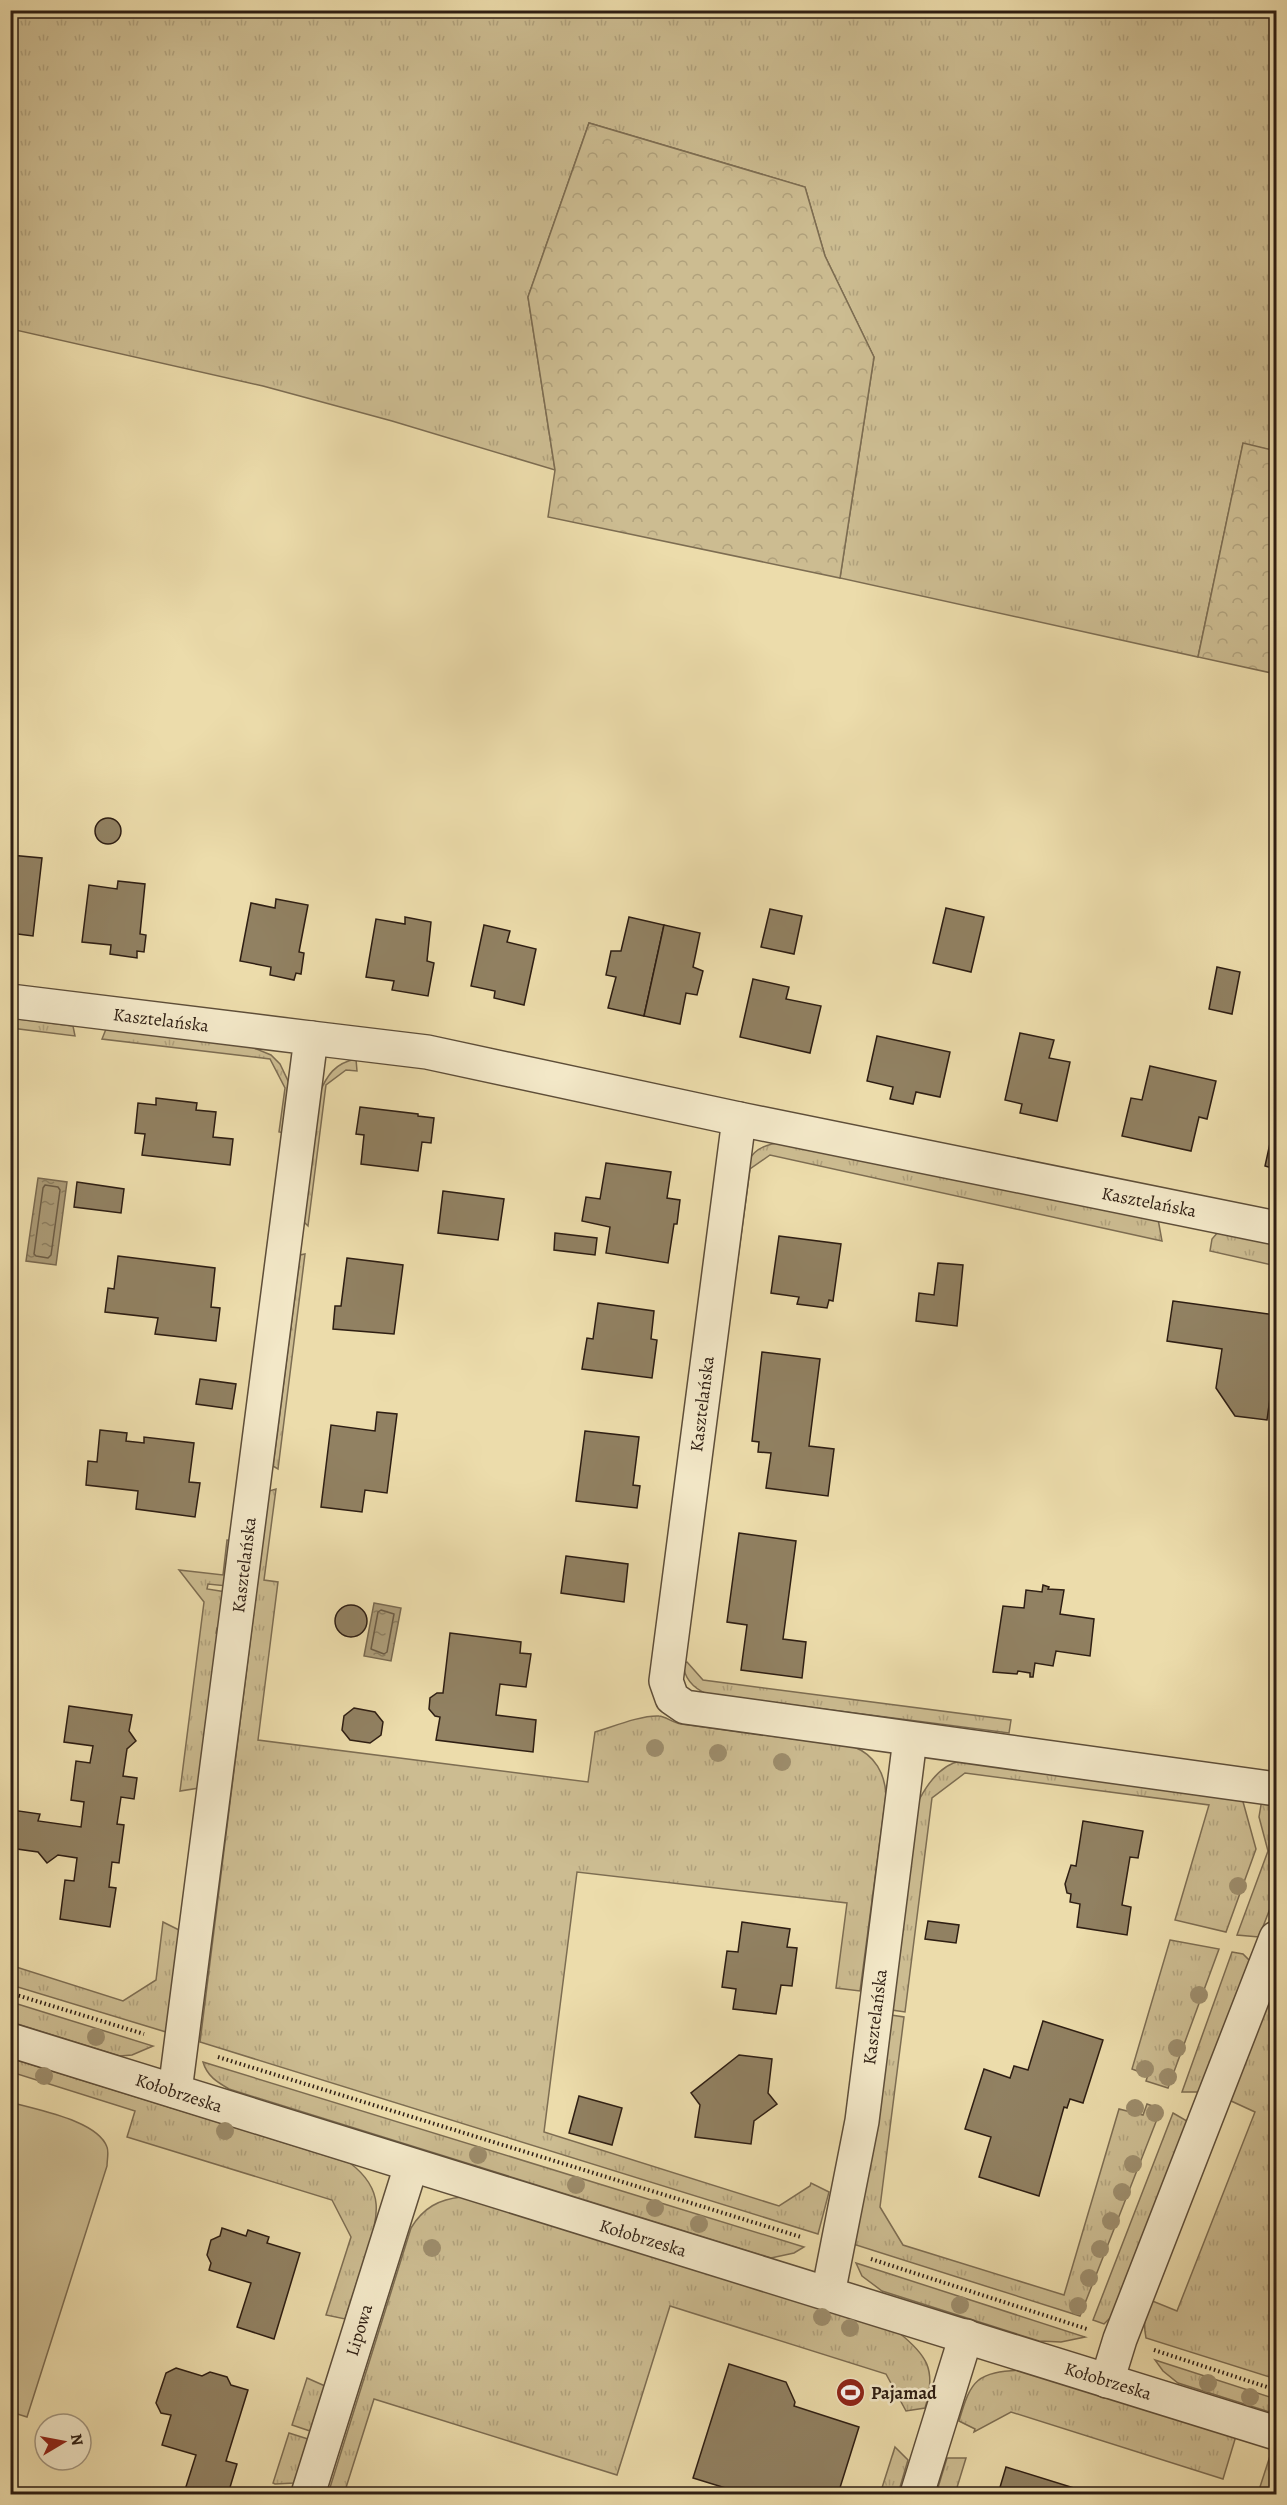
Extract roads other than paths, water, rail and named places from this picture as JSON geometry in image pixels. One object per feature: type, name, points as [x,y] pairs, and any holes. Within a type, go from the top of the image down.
[{"type":"street","name":"Kasztelańska","points":[[10,1001],[427,1053],[1276,1228]]},
{"type":"street","name":"Kasztelańska","points":[[176,2091],[311,1038]]},
{"type":"street","name":"Kasztelańska","points":[[739,1119],[666,1681],[672,1698],[685,1707],[1276,1789]]},
{"type":"street","name":"Kasztelańska","points":[[828,2294],[862,2121],[910,1739]]},
{"type":"street","points":[[1107,2380],[1120,2339],[1276,1938]]},
{"type":"street","name":"Kołobrzeska","points":[[10,2040],[1276,2433]]},
{"type":"street","name":"Lipowa","points":[[308,2494],[411,2166]]},
{"type":"street","points":[[917,2494],[966,2336]]},
{"type":"water","points":[[38,1178],[67,1182],[56,1265],[26,1261]]},
{"type":"water","points":[[374,1603],[401,1608],[391,1661],[364,1656]]},
{"type":"place","name":"Pajamad","points":[[850,2393]]}]
